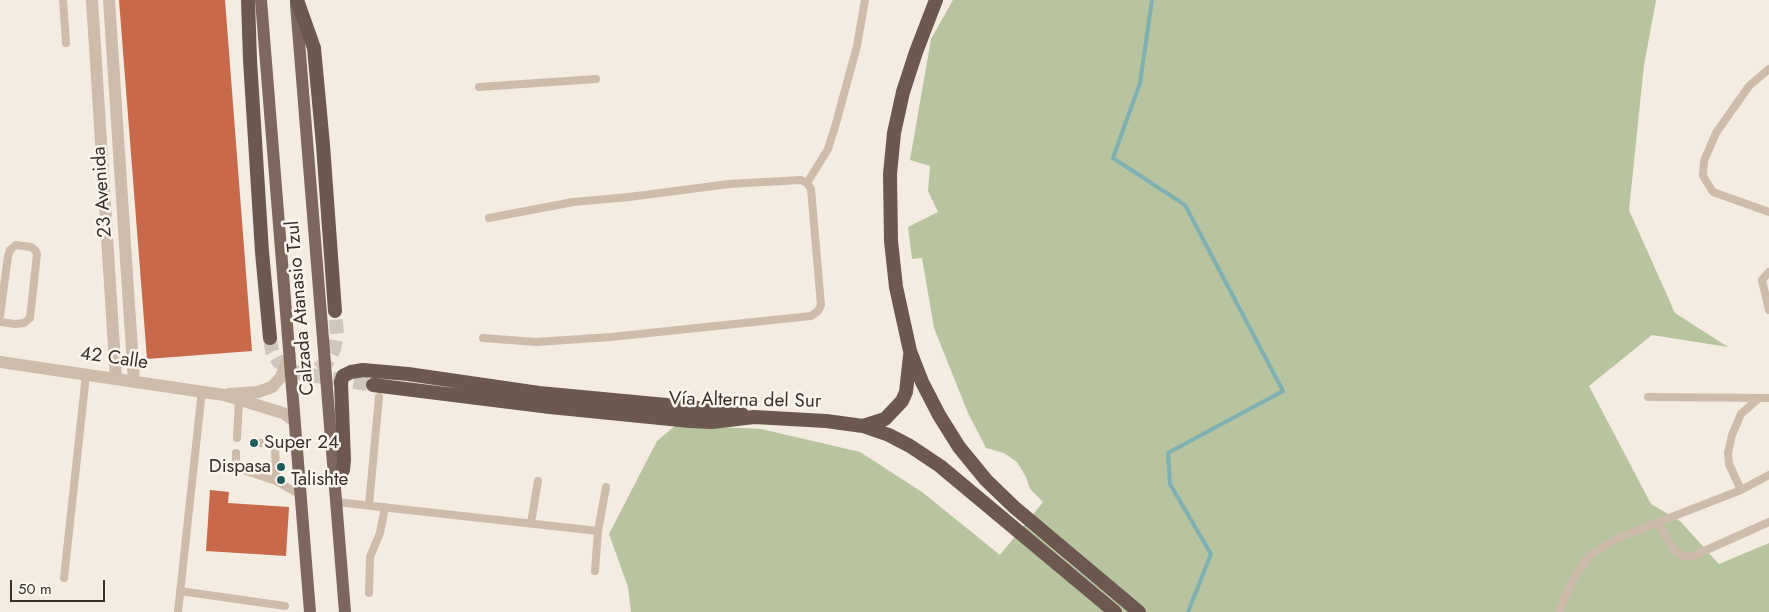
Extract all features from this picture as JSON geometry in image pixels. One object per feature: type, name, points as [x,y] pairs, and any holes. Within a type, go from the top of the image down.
[{"type":"highway","points":[[248,0],[264,277],[270,338]]},
{"type":"highway","points":[[296,0],[314,48],[324,145],[335,311]]},
{"type":"highway","points":[[936,0],[903,92],[894,133],[890,174],[890,241],[896,287],[910,350],[930,399],[959,447],[986,480],[1014,507],[1139,612]]},
{"type":"highway","points":[[863,426],[885,419],[902,401],[906,392],[910,350]]},
{"type":"highway","points":[[334,481],[343,470],[344,460],[340,382],[343,376],[351,372],[363,370],[408,374],[539,393],[730,411],[754,417]]},
{"type":"highway","name":"Vía Alterna del Sur","points":[[376,391],[690,421],[712,422],[754,417],[826,421],[863,426],[889,435],[910,446],[940,466],[1115,612]]},
{"type":"main road","name":"Calzada Atanasio Tzul","points":[[262,0],[299,494],[310,612]]},
{"type":"main road","name":"Calzada Atanasio Tzul","points":[[296,0],[345,612]]},
{"type":"street","points":[[92,3],[109,3]]},
{"type":"street","name":"23 Avenida","points":[[92,3],[116,379]]},
{"type":"street","name":"23 Avenida","points":[[109,3],[134,381]]},
{"type":"street","points":[[95,52],[112,52]]},
{"type":"street","points":[[99,111],[116,110]]},
{"type":"street","points":[[103,168],[120,167]]},
{"type":"street","points":[[105,209],[123,208]]},
{"type":"street","points":[[109,265],[126,266]]},
{"type":"street","points":[[112,321],[130,321]]},
{"type":"street","name":"42 Calle","points":[[224,394],[258,392],[272,387],[281,376],[290,355]]},
{"type":"street","name":"42 Calle","points":[[0,362],[224,394],[282,413],[294,421]]},
{"type":"lane","points":[[63,0],[66,43]]},
{"type":"lane","points":[[807,183],[828,149],[835,127],[857,46],[865,0]]},
{"type":"lane","points":[[1769,69],[1749,86],[1716,133],[1704,161],[1703,176],[1713,192],[1769,212]]},
{"type":"lane","points":[[479,87],[596,78]]},
{"type":"lane","points":[[483,338],[536,342],[611,337],[812,316],[821,305],[811,189],[807,183],[801,180],[729,184],[572,202],[489,218]]},
{"type":"lane","points":[[0,316],[10,250],[16,245],[31,247],[35,250],[36,254],[30,318],[24,323],[0,322]]},
{"type":"lane","points":[[1769,272],[1762,280],[1769,310]]},
{"type":"lane","points":[[64,578],[86,375]]},
{"type":"lane","points":[[178,612],[202,390]]},
{"type":"lane","points":[[369,505],[376,391]]},
{"type":"lane","points":[[1648,397],[1769,398]]},
{"type":"lane","points":[[1741,490],[1729,464],[1728,454],[1732,435],[1741,414],[1759,398]]},
{"type":"lane","points":[[237,438],[239,400]]},
{"type":"lane","points":[[256,443],[296,442]]},
{"type":"lane","points":[[275,443],[276,481]]},
{"type":"lane","points":[[236,453],[236,462],[243,470],[276,481],[299,494]]},
{"type":"lane","points":[[1559,612],[1571,584],[1588,558],[1615,539],[1741,490],[1769,475]]},
{"type":"lane","points":[[531,523],[538,481]]},
{"type":"lane","points":[[595,571],[598,531],[606,487]]},
{"type":"lane","points":[[336,502],[598,531]]},
{"type":"lane","points":[[369,593],[370,557],[380,533],[385,507]]},
{"type":"lane","points":[[1657,523],[1675,551],[1683,556],[1693,556],[1769,522]]},
{"type":"lane","points":[[180,592],[285,606]]},
{"type":"green space","points":[[953,0],[1656,0],[1644,65],[1629,210],[1675,313],[1728,347],[1652,335],[1589,386],[1651,504],[1680,521],[1719,564],[1769,543],[1769,612],[631,612],[628,587],[609,534],[657,441],[676,425],[761,429],[860,452],[922,492],[1000,555],[1043,502],[1030,489],[1026,477],[1017,462],[1004,453],[986,448],[968,413],[934,328],[922,258],[912,259],[908,227],[938,212],[928,191],[930,166],[910,160],[931,39]]},
{"type":"building","points":[[119,0],[225,0],[252,351],[147,359]]},
{"type":"building","points":[[210,490],[229,492],[228,503],[289,507],[286,556],[206,551]]},
{"type":"waterway","points":[[1152,0],[1140,83],[1113,158],[1185,205],[1283,391],[1168,453],[1170,484],[1211,554],[1188,612]]},
{"type":"tunnel","points":[[318,369],[328,361],[334,349],[337,334],[335,311]]},
{"type":"tunnel","points":[[270,338],[272,351],[278,361],[292,372],[373,385]]},
{"type":"place","name":"Super 24","points":[[254,443]]},
{"type":"place","name":"Dispasa","points":[[281,467]]},
{"type":"place","name":"Talishte","points":[[281,480]]}]
